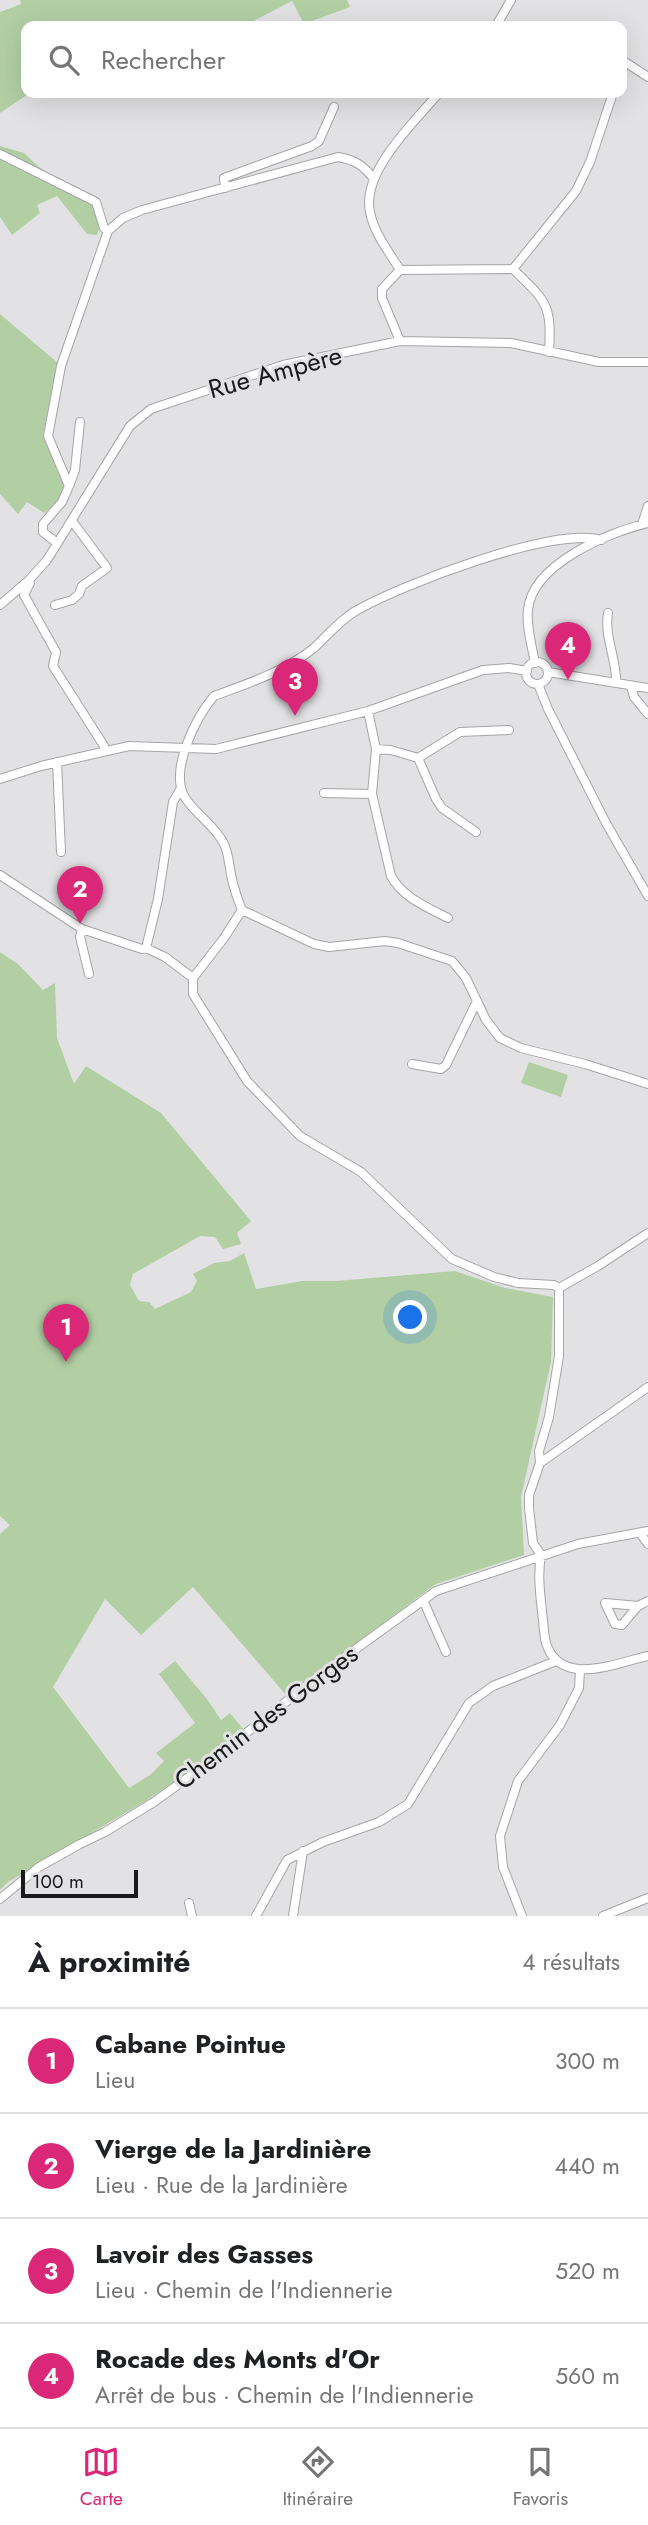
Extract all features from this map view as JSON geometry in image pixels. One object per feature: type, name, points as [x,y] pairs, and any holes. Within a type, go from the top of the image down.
[{"type":"street","points":[[499,21],[511,0]]},
{"type":"street","points":[[627,67],[648,78]]},
{"type":"street","points":[[400,270],[372,222],[369,208],[374,179],[386,155],[435,98]]},
{"type":"street","points":[[513,269],[576,191],[590,162],[611,98]]},
{"type":"street","points":[[225,188],[224,178],[313,146],[319,141],[334,107]]},
{"type":"street","points":[[0,154],[96,202],[104,228],[108,231]]},
{"type":"street","points":[[69,486],[48,436],[61,366],[108,231],[123,218],[142,210],[338,157],[365,167],[374,179]]},
{"type":"street","points":[[400,341],[382,298],[382,289],[400,270],[513,269],[546,306],[551,322],[549,352]]},
{"type":"street","name":"Rue Ampère","points":[[0,605],[47,560],[130,426],[151,409],[283,365],[400,341],[511,343],[599,362],[648,362]]},
{"type":"street","points":[[57,543],[43,532],[43,524],[62,502],[75,470],[80,422]]},
{"type":"street","points":[[535,663],[528,611],[538,582],[559,563],[601,540],[645,524],[648,506]]},
{"type":"street","points":[[55,605],[72,600],[79,594],[82,586],[107,568],[72,521]]},
{"type":"street","points":[[601,540],[587,536],[504,552],[420,581],[355,611],[313,648],[278,673],[214,696],[206,705],[180,763],[181,788],[185,798],[213,827],[225,845],[232,882],[242,910],[314,944],[329,947],[385,941],[452,961],[466,978],[486,1020],[500,1038],[521,1048],[648,1084]]},
{"type":"street","points":[[29,580],[24,595],[56,652],[53,666],[105,751]]},
{"type":"street","points":[[608,613],[606,628],[617,670],[616,683]]},
{"type":"street","points":[[527,671],[535,663]]},
{"type":"street","points":[[535,663],[542,664],[548,672],[648,688]]},
{"type":"street","points":[[0,779],[57,762],[146,745],[216,749],[368,711],[482,670],[509,667],[527,671]]},
{"type":"street","points":[[527,671],[529,680],[538,684],[606,823],[648,896]]},
{"type":"street","points":[[538,684],[547,679],[548,672]]},
{"type":"street","points":[[631,686],[634,697],[648,714]]},
{"type":"street","points":[[368,711],[376,749],[372,794],[391,876],[396,885],[417,903],[448,918]]},
{"type":"street","points":[[376,749],[391,750],[418,758],[460,732],[509,730]]},
{"type":"street","points":[[418,758],[442,808],[475,832]]},
{"type":"street","points":[[57,762],[61,852]]},
{"type":"street","points":[[146,948],[158,899],[173,802],[181,788]]},
{"type":"street","points":[[324,793],[372,794]]},
{"type":"street","points":[[0,875],[82,929],[146,948],[165,957],[194,978]]},
{"type":"street","points":[[242,910],[194,978],[193,994],[247,1081],[300,1136],[361,1172],[452,1259],[506,1280],[559,1288],[648,1233]]},
{"type":"street","points":[[82,929],[80,937],[89,974]]},
{"type":"street","points":[[412,1064],[441,1069],[446,1065],[477,1001]]},
{"type":"street","points":[[559,1288],[559,1356],[549,1417],[539,1451],[540,1463],[529,1494],[533,1543],[541,1555],[538,1574],[546,1644],[556,1661],[566,1667],[580,1670],[648,1656]]},
{"type":"street","points":[[540,1463],[648,1387]]},
{"type":"street","points":[[644,1532],[648,1544]]},
{"type":"street","name":"Chemin des Gorges","points":[[0,1899],[39,1867],[105,1832],[153,1802],[423,1600],[447,1585],[578,1544],[644,1532]]},
{"type":"street","points":[[423,1600],[446,1652]]},
{"type":"street","points":[[638,1606],[648,1601]]},
{"type":"street","points":[[256,1916],[287,1860],[303,1851],[395,1815],[408,1804],[469,1703],[493,1686],[556,1661]]},
{"type":"street","points":[[522,1916],[503,1867],[500,1836],[518,1781],[560,1725],[579,1688],[580,1670]]},
{"type":"street","points":[[293,1916],[303,1851]]},
{"type":"street","points":[[603,1916],[648,1898]]},
{"type":"street","points":[[189,1903],[192,1916]]},
{"type":"green space","points":[[20,0],[347,0],[350,7],[312,21],[302,21],[292,1],[254,21],[21,21],[22,98],[0,113],[0,12],[21,4]]},
{"type":"green space","points":[[0,146],[24,153],[62,188],[94,204],[100,225],[97,235],[87,234],[57,196],[37,205],[40,213],[12,235],[0,217]]},
{"type":"green space","points":[[0,314],[58,363],[43,434],[65,485],[57,503],[44,513],[27,502],[18,514],[0,494]]},
{"type":"green space","points":[[0,952],[18,964],[43,990],[55,983],[57,1038],[74,1084],[86,1066],[161,1113],[251,1221],[237,1233],[241,1244],[223,1249],[215,1237],[200,1236],[133,1274],[130,1285],[139,1301],[149,1302],[155,1309],[191,1292],[197,1281],[193,1274],[214,1263],[230,1261],[244,1253],[256,1289],[302,1281],[336,1281],[455,1271],[505,1288],[553,1297],[551,1362],[521,1497],[524,1555],[436,1584],[286,1695],[193,1587],[141,1635],[105,1599],[53,1687],[129,1788],[150,1775],[164,1761],[156,1753],[195,1723],[159,1674],[175,1661],[221,1720],[230,1713],[243,1729],[193,1769],[144,1802],[8,1882],[0,1890],[0,1534],[10,1525],[0,1516]]},
{"type":"green space","points":[[529,1062],[568,1075],[561,1097],[521,1083]]},
{"type":"place","name":"Rocade des Monts d'Or","points":[[568,680]]},
{"type":"place","name":"Lavoir des Gasses","points":[[295,716]]},
{"type":"place","name":"Vierge de la Jardinière","points":[[80,924]]},
{"type":"place","name":"Cabane Pointue","points":[[66,1362]]}]
